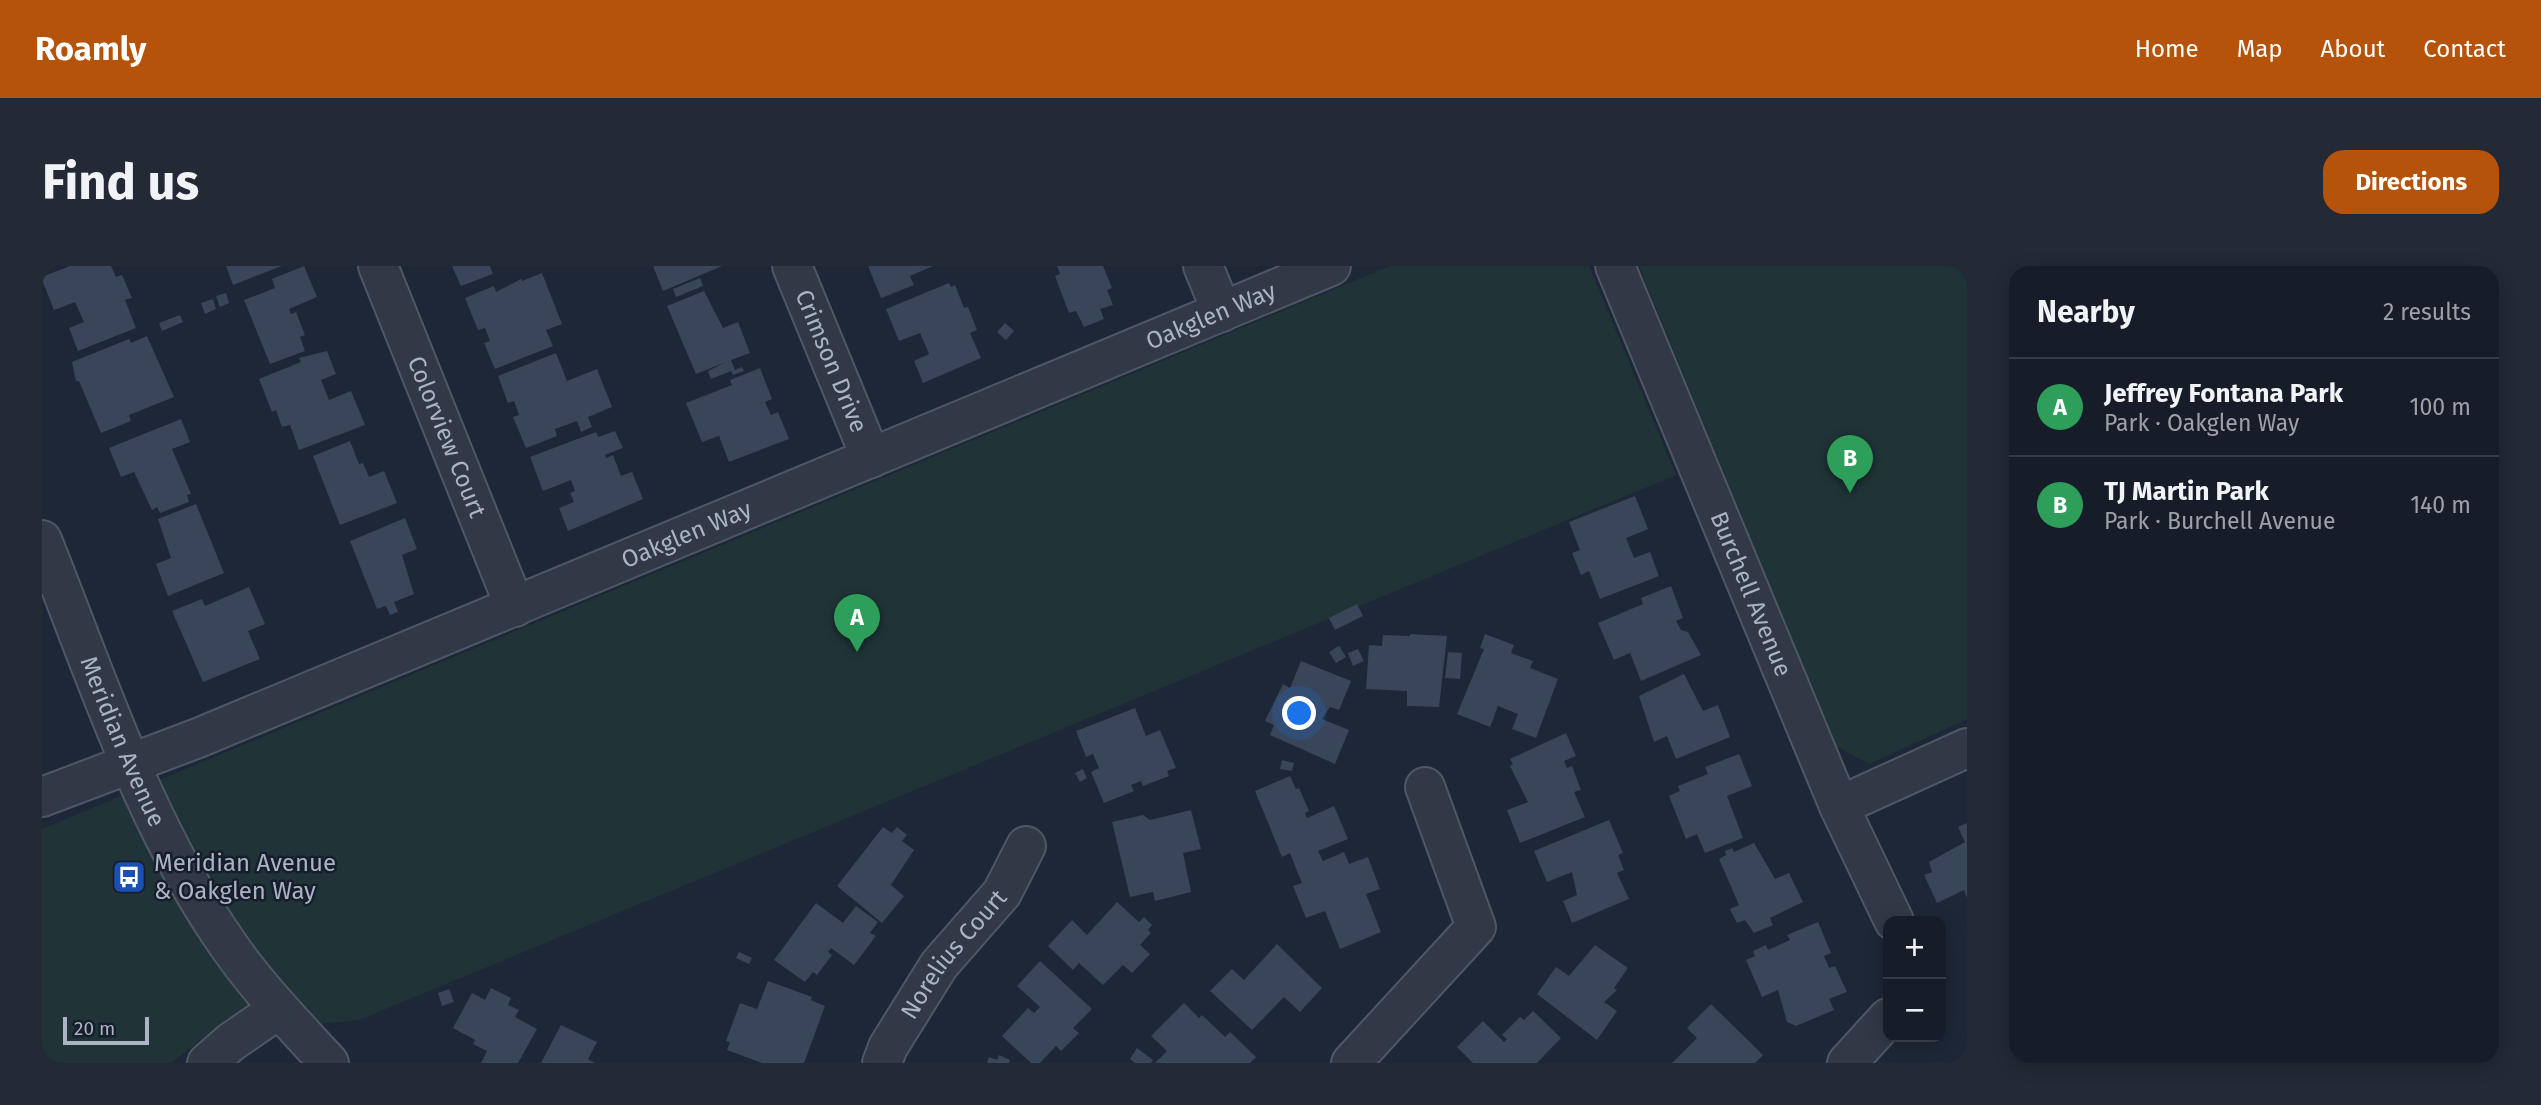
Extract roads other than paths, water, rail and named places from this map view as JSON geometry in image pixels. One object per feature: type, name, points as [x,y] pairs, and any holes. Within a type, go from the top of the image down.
[{"type":"street","name":"Colorview Court","points":[[378,266],[514,607]]},
{"type":"street","name":"Crimson Drive","points":[[792,266],[872,458]]},
{"type":"street","points":[[1203,266],[1222,312]]},
{"type":"street","name":"Oakglen Way","points":[[42,797],[198,738],[1331,266]]},
{"type":"street","name":"Burchell Avenue","points":[[1615,266],[1839,806],[1892,916]]},
{"type":"street","name":"Meridian Avenue","points":[[42,540],[131,762],[184,873],[229,946],[279,1009],[329,1063]]},
{"type":"street","points":[[1839,806],[1967,748]]},
{"type":"street","points":[[1351,1063],[1476,928],[1425,787]]},
{"type":"street","name":"Norelius Court","points":[[881,1063],[888,1047],[939,965],[1002,893],[1026,846]]},
{"type":"street","points":[[207,1063],[231,1042],[279,1009]]},
{"type":"street","points":[[1847,1063],[1883,1023]]},
{"type":"place","name":"TJ Martin Park","points":[[1850,493]]},
{"type":"place","name":"Jeffrey Fontana Park","points":[[857,652]]},
{"type":"place","name":"Meridian Avenue & Oakglen Way","points":[[129,877]]}]
